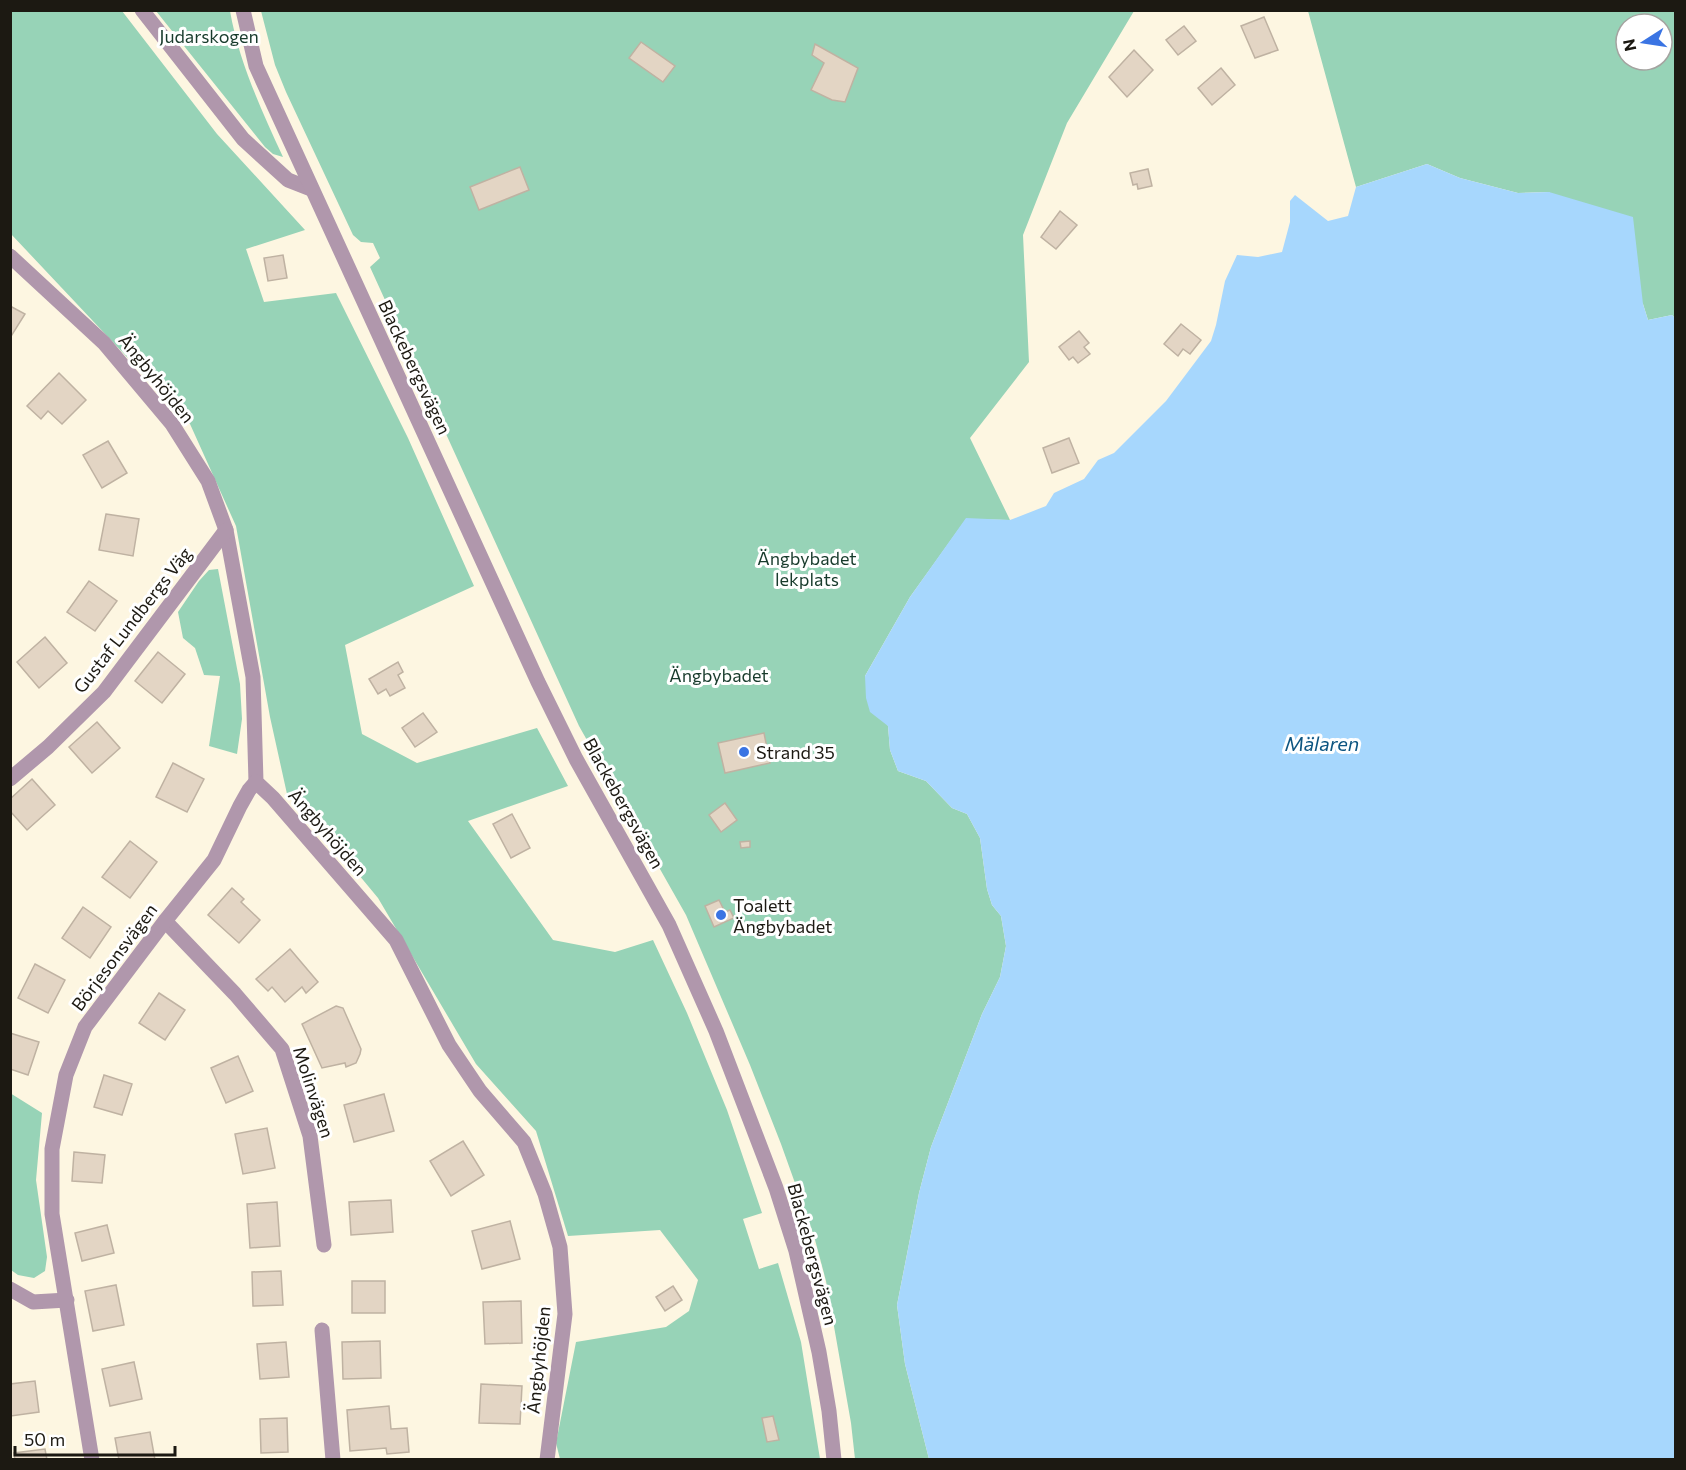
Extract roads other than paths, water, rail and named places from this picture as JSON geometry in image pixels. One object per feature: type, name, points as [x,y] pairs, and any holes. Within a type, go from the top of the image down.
[{"type":"street","points":[[142,10],[243,138],[288,180],[311,189]]},
{"type":"street","name":"Blackebergsvägen","points":[[243,10],[256,66],[538,682],[576,759],[669,925],[716,1031],[776,1188],[796,1251],[819,1352],[834,1460]]},
{"type":"street","name":"Ängbyhöjden","points":[[10,256],[104,343],[172,424],[207,481],[226,530],[253,677],[256,782],[273,798],[396,940],[449,1045],[480,1091],[524,1142],[545,1194],[560,1247],[565,1314],[547,1460]]},
{"type":"street","name":"Gustaf Lundbergs Väg","points":[[10,778],[48,747],[104,693],[226,530]]},
{"type":"street","name":"Börjesonsvägen","points":[[92,1460],[52,1214],[52,1149],[66,1075],[85,1028],[214,860],[240,806],[256,782]]},
{"type":"street","name":"Molinvägen","points":[[165,921],[235,994],[282,1049],[310,1136],[324,1245]]},
{"type":"street","points":[[10,1289],[33,1302],[67,1300]]},
{"type":"street","points":[[322,1330],[333,1460]]},
{"type":"water","name":"Mälaren","points":[[1427,164],[1460,178],[1518,193],[1549,192],[1633,217],[1643,304],[1648,320],[1672,315],[1675,318],[1675,1459],[929,1459],[905,1364],[897,1305],[919,1193],[931,1147],[982,1014],[1000,977],[1006,946],[1001,916],[992,905],[987,889],[980,838],[967,814],[952,808],[926,781],[898,771],[890,750],[888,726],[870,712],[866,698],[865,676],[910,597],[966,518],[1010,520],[1046,506],[1054,493],[1084,479],[1098,460],[1114,453],[1166,401],[1211,341],[1225,281],[1237,255],[1258,257],[1282,252],[1290,222],[1290,201],[1295,195],[1328,221],[1348,216],[1356,187]]},
{"type":"place","name":"Strand 35","points":[[744,752]]},
{"type":"place","name":"Toalett Ängbybadet","points":[[721,915]]},
{"type":"park label","name":"Judarskogen","points":[[209,36]]},
{"type":"park label","name":"Ängbybadet lekplats","points":[[807,568]]},
{"type":"park label","name":"Ängbybadet","points":[[719,675]]}]
